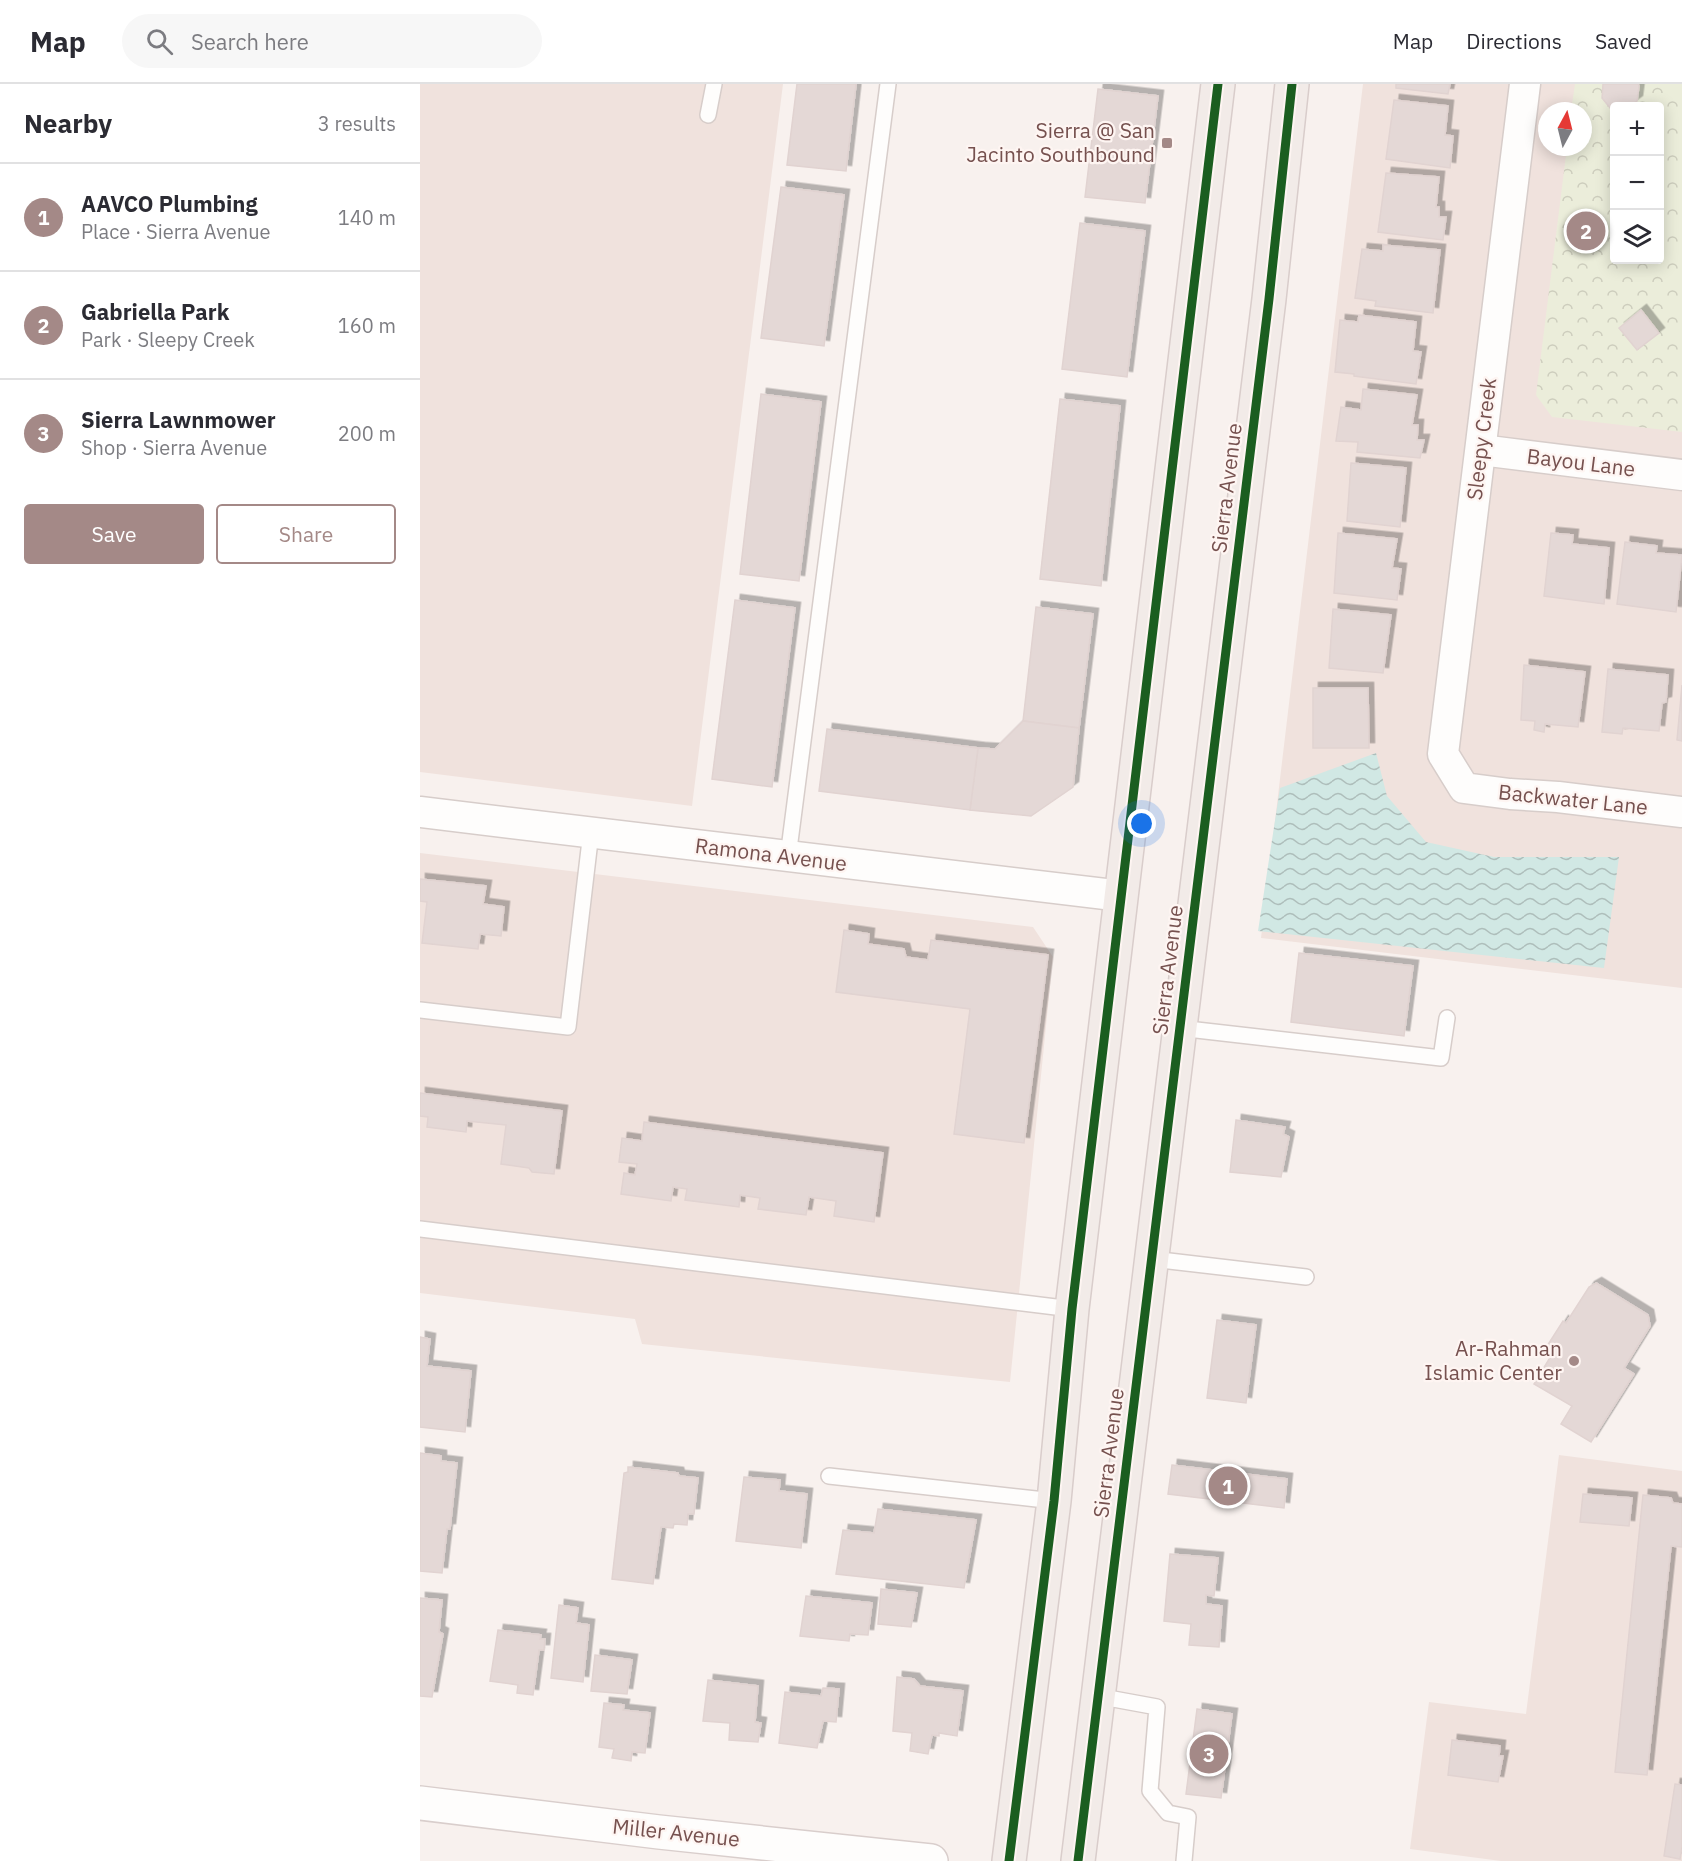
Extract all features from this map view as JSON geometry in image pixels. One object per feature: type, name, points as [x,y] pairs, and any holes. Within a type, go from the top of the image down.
[{"type":"main road","points":[[1010,1861],[1054,1501],[1072,1309],[1218,84]]},
{"type":"main road","name":"Sierra Avenue","points":[[1078,1861],[1267,311],[1292,84]]},
{"type":"street","name":"Sleepy Creek","points":[[1464,788],[1443,754],[1525,84]]},
{"type":"street","name":"Bayou Lane","points":[[1481,450],[1682,475]]},
{"type":"street","name":"Backwater Lane","points":[[1464,788],[1682,812]]},
{"type":"street","name":"Ramona Avenue","points":[[420,812],[1122,897]]},
{"type":"street","name":"Miller Avenue","points":[[420,1803],[735,1845],[932,1861]]},
{"type":"lane","points":[[708,114],[714,84]]},
{"type":"lane","points":[[788,857],[888,84]]},
{"type":"lane","points":[[420,1010],[568,1027],[591,832]]},
{"type":"lane","points":[[1179,1028],[1441,1058],[1447,1018]]},
{"type":"lane","points":[[420,1229],[1072,1309]]},
{"type":"lane","points":[[1152,1258],[1306,1278]]},
{"type":"lane","points":[[829,1476],[1054,1501]]},
{"type":"lane","points":[[1097,1696],[1157,1707],[1150,1791],[1168,1813],[1188,1817],[1184,1861]]},
{"type":"shaded area","points":[[420,84],[783,84],[692,806],[420,772]]},
{"type":"shaded area","points":[[1363,84],[1682,84],[1682,988],[1261,938]]},
{"type":"shaded area","points":[[420,853],[1033,927],[1053,957],[1010,1382],[642,1344],[635,1319],[420,1293]]},
{"type":"shaded area","points":[[1559,1455],[1682,1471],[1682,1861],[1501,1861],[1410,1849],[1429,1702],[1526,1714]]},
{"type":"green space","points":[[1575,84],[1682,84],[1682,432],[1552,417],[1536,395],[1566,156],[1592,156],[1592,102],[1572,102]]},
{"type":"water","points":[[1376,753],[1387,796],[1426,842],[1494,857],[1619,857],[1604,968],[1258,931],[1280,788]]},
{"type":"building","points":[[797,84],[856,84],[846,171],[787,165]]},
{"type":"building","points":[[1396,84],[1450,84],[1448,94],[1396,88]]},
{"type":"building","points":[[1603,84],[1638,84],[1639,86],[1636,102],[1610,102],[1610,108],[1602,98]]},
{"type":"building","points":[[1098,89],[1158,96],[1145,203],[1085,197]]},
{"type":"building","points":[[1394,100],[1448,106],[1445,135],[1453,136],[1450,168],[1386,159]]},
{"type":"building","points":[[1386,173],[1439,177],[1436,207],[1439,207],[1439,217],[1446,217],[1443,240],[1378,232]]},
{"type":"building","points":[[781,187],[844,195],[824,346],[761,338]]},
{"type":"building","points":[[1080,223],[1145,231],[1127,377],[1062,369]]},
{"type":"building","points":[[1383,245],[1440,250],[1433,313],[1375,306],[1376,301],[1355,298],[1362,249],[1383,251]]},
{"type":"building","points":[[1641,310],[1659,333],[1637,350],[1619,328]]},
{"type":"building","points":[[1359,315],[1416,322],[1413,351],[1421,352],[1416,384],[1335,372],[1340,320],[1358,322]]},
{"type":"building","points":[[1363,389],[1417,395],[1412,425],[1418,425],[1417,440],[1424,440],[1420,458],[1357,452],[1358,442],[1336,441],[1341,407],[1361,410]]},
{"type":"building","points":[[761,394],[821,402],[799,581],[740,574]]},
{"type":"building","points":[[1060,399],[1120,406],[1101,586],[1040,579]]},
{"type":"building","points":[[1351,463],[1406,468],[1400,527],[1347,521]]},
{"type":"building","points":[[1338,533],[1397,539],[1392,568],[1401,569],[1397,600],[1334,593]]},
{"type":"building","points":[[1551,533],[1573,535],[1572,544],[1609,548],[1604,604],[1544,596]]},
{"type":"building","points":[[1625,542],[1657,546],[1656,553],[1682,555],[1676,612],[1617,604]]},
{"type":"building","points":[[735,600],[795,608],[772,787],[712,779]]},
{"type":"building","points":[[1036,607],[1093,614],[1079,728],[1023,721]]},
{"type":"building","points":[[1333,609],[1391,615],[1383,673],[1329,668]]},
{"type":"building","points":[[1524,665],[1585,672],[1578,727],[1545,724],[1544,732],[1534,730],[1535,721],[1521,720]]},
{"type":"building","points":[[1608,669],[1668,675],[1666,702],[1662,703],[1659,731],[1623,728],[1622,734],[1602,732]]},
{"type":"building","points":[[1682,685],[1682,741],[1677,740]]},
{"type":"building","points":[[1313,688],[1368,688],[1369,748],[1313,748]]},
{"type":"building","points":[[1023,721],[1079,728],[1073,787],[1031,816],[970,810],[978,748],[995,749]]},
{"type":"building","points":[[827,729],[978,748],[970,810],[819,791]]},
{"type":"building","points":[[420,879],[486,886],[483,904],[504,907],[501,936],[480,934],[478,949],[422,943],[427,902],[420,901]]},
{"type":"building","points":[[844,930],[869,934],[868,944],[904,949],[906,957],[928,960],[931,940],[1048,955],[1024,1143],[954,1134],[970,1009],[836,992]]},
{"type":"building","points":[[1299,953],[1413,966],[1404,1036],[1291,1022]]},
{"type":"building","points":[[420,1093],[562,1111],[554,1174],[532,1172],[529,1168],[501,1164],[506,1125],[467,1121],[466,1132],[427,1127],[428,1117],[420,1116]]},
{"type":"building","points":[[1236,1120],[1285,1127],[1283,1134],[1289,1137],[1281,1177],[1230,1172]]},
{"type":"building","points":[[644,1122],[883,1153],[874,1222],[834,1216],[836,1201],[809,1197],[806,1215],[758,1209],[760,1198],[740,1195],[739,1207],[685,1200],[687,1189],[673,1187],[671,1201],[621,1194],[624,1173],[635,1175],[637,1164],[619,1162],[622,1138],[642,1141]]},
{"type":"building","points":[[1596,1283],[1648,1315],[1650,1326],[1624,1368],[1634,1374],[1591,1442],[1561,1424],[1572,1406],[1534,1384],[1554,1351],[1547,1346],[1563,1321],[1566,1323],[1589,1287]]},
{"type":"building","points":[[1217,1320],[1256,1325],[1246,1403],[1207,1398]]},
{"type":"building","points":[[420,1337],[430,1339],[427,1366],[471,1371],[465,1432],[420,1427]]},
{"type":"building","points":[[420,1453],[441,1456],[441,1461],[457,1463],[450,1529],[447,1529],[442,1573],[420,1571]]},
{"type":"building","points":[[1172,1465],[1287,1479],[1284,1508],[1168,1494]]},
{"type":"building","points":[[628,1467],[678,1473],[679,1476],[698,1478],[694,1514],[688,1514],[687,1525],[674,1524],[673,1528],[661,1527],[653,1584],[612,1579],[624,1473],[628,1472]]},
{"type":"building","points":[[744,1477],[780,1480],[779,1491],[807,1494],[801,1548],[736,1541]]},
{"type":"building","points":[[1583,1494],[1632,1498],[1629,1526],[1580,1522]]},
{"type":"building","points":[[1643,1495],[1671,1498],[1673,1503],[1682,1504],[1682,1547],[1671,1546],[1647,1775],[1615,1772]]},
{"type":"building","points":[[878,1509],[976,1520],[964,1588],[836,1574],[843,1530],[874,1533]]},
{"type":"building","points":[[1170,1554],[1218,1558],[1214,1596],[1206,1595],[1206,1604],[1222,1606],[1219,1647],[1189,1645],[1191,1624],[1164,1621]]},
{"type":"building","points":[[881,1589],[917,1593],[911,1627],[878,1624]]},
{"type":"building","points":[[806,1596],[872,1603],[868,1635],[850,1634],[849,1641],[800,1636]]},
{"type":"building","points":[[420,1598],[442,1600],[439,1632],[443,1634],[432,1697],[420,1696]]},
{"type":"building","points":[[559,1605],[578,1608],[576,1623],[589,1625],[583,1682],[551,1678]]},
{"type":"building","points":[[498,1630],[541,1635],[540,1639],[545,1639],[544,1650],[539,1650],[533,1695],[517,1693],[518,1685],[490,1681]]},
{"type":"building","points":[[595,1655],[632,1660],[627,1694],[591,1691]]},
{"type":"building","points":[[897,1677],[914,1679],[920,1686],[963,1691],[957,1736],[939,1733],[939,1736],[932,1735],[928,1754],[910,1751],[912,1733],[893,1731]]},
{"type":"building","points":[[708,1680],[758,1686],[755,1722],[761,1723],[758,1742],[729,1740],[730,1723],[703,1721]]},
{"type":"building","points":[[823,1688],[839,1689],[836,1722],[823,1721],[817,1748],[779,1743],[785,1692],[821,1696]]},
{"type":"building","points":[[604,1703],[624,1705],[623,1710],[650,1713],[645,1753],[632,1752],[631,1761],[612,1758],[614,1749],[599,1747]]},
{"type":"building","points":[[1197,1709],[1232,1714],[1221,1798],[1186,1794]]},
{"type":"building","points":[[1452,1740],[1500,1746],[1499,1756],[1503,1756],[1498,1782],[1448,1775]]},
{"type":"building","points":[[1675,1784],[1682,1785],[1680,1859],[1664,1856]]},
{"type":"cycle path","points":[[1009,1861],[1054,1501],[1072,1309],[1218,84]]},
{"type":"cycle path","points":[[1078,1861],[1269,299],[1292,84]]},
{"type":"place","name":"Sierra @ San Jacinto Southbound","points":[[1167,143]]},
{"type":"place","name":"Gabriella Park","points":[[1586,231]]},
{"type":"place","name":"Ar-Rahman Islamic Center","points":[[1574,1361]]},
{"type":"place","name":"AAVCO Plumbing","points":[[1228,1486]]},
{"type":"place","name":"Sierra Lawnmower","points":[[1209,1754]]}]
